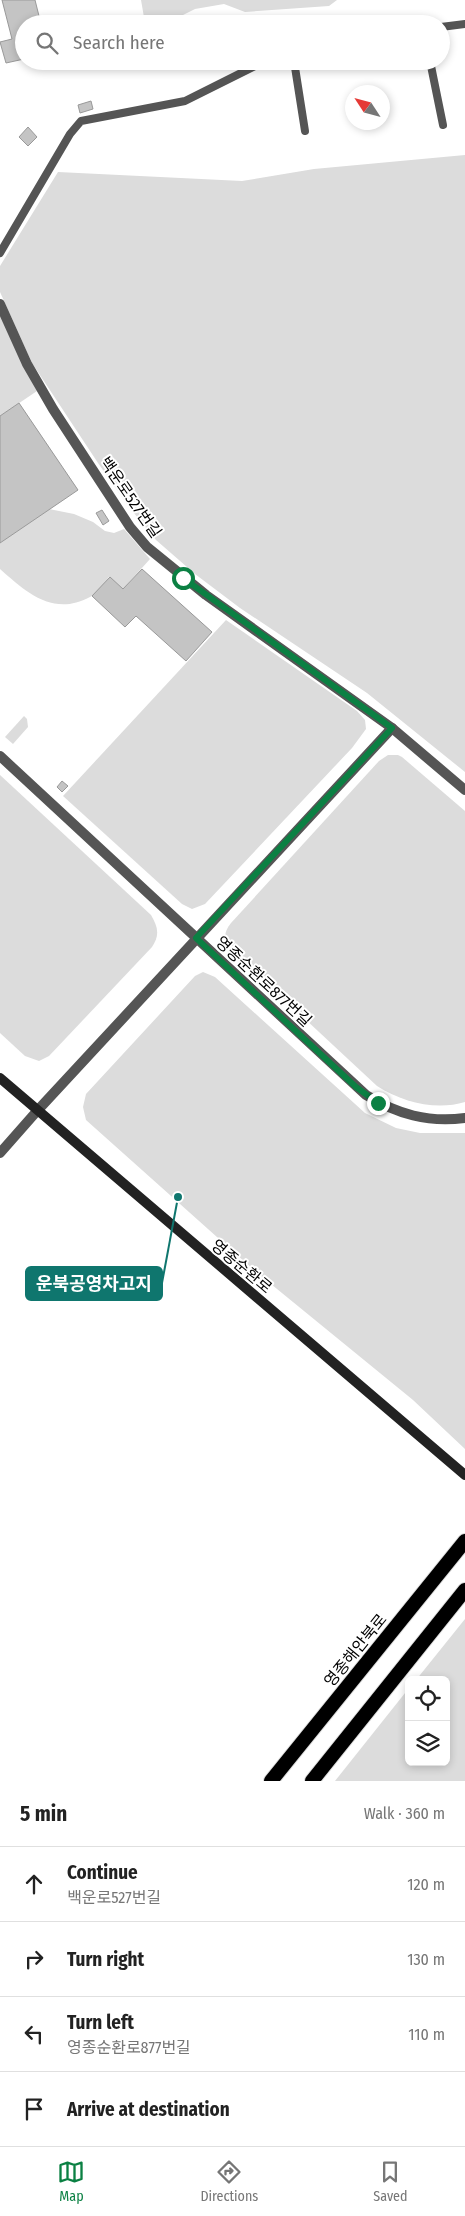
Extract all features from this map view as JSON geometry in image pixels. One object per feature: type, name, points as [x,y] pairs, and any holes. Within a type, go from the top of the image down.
[{"type":"highway","name":"영종해안북로","points":[[271,1781],[465,1541]]},
{"type":"highway","points":[[312,1781],[465,1590]]},
{"type":"main road","name":"영종순환로","points":[[0,1078],[465,1474]]},
{"type":"street","name":"백운로527번길","points":[[0,304],[26,364],[53,410],[130,527],[146,547],[206,595],[392,728]]},
{"type":"street","points":[[0,1152],[392,728],[465,790]]},
{"type":"street","name":"영종순환로877번길","points":[[0,756],[366,1095],[394,1111],[410,1116],[449,1120],[465,1118]]},
{"type":"lane","points":[[450,26],[465,24]]},
{"type":"lane","points":[[0,253],[70,134],[81,121],[179,103],[247,70]]},
{"type":"lane","points":[[296,70],[306,131]]},
{"type":"lane","points":[[432,70],[443,125]]},
{"type":"shaded area","points":[[141,0],[337,0],[329,6],[245,12],[224,4],[195,9],[183,15],[144,15]]},
{"type":"shaded area","points":[[465,155],[465,772],[367,693],[240,608],[195,574],[156,540],[129,507],[98,463],[32,363],[0,292],[0,266],[58,172],[242,181],[314,169]]},
{"type":"shaded area","points":[[0,312],[37,391],[0,416]]},
{"type":"shaded area","points":[[49,509],[74,514],[93,522],[105,531],[114,533],[124,529],[150,559],[123,589],[109,577],[93,595],[77,602],[52,603],[41,599],[20,586],[0,569],[0,543]]},
{"type":"shaded area","points":[[226,620],[357,711],[365,720],[366,729],[352,748],[205,904],[192,909],[182,904],[63,796]]},
{"type":"shaded area","points":[[24,716],[27,719],[28,727],[13,744],[5,737]]},
{"type":"shaded area","points":[[388,755],[402,757],[465,811],[465,1102],[454,1105],[443,1106],[420,1103],[397,1097],[377,1086],[232,951],[225,937],[231,923],[379,761]]},
{"type":"shaded area","points":[[0,775],[151,915],[157,931],[152,947],[49,1056],[39,1061],[25,1056],[0,1033]]},
{"type":"shaded area","points":[[203,972],[215,977],[365,1113],[396,1128],[420,1133],[465,1133],[465,1449],[413,1400],[255,1271],[86,1120],[83,1107],[86,1094],[195,976]]},
{"type":"shaded area","points":[[465,1619],[465,1781],[335,1781],[405,1693],[405,1766],[450,1766],[450,1676],[419,1676]]},
{"type":"building","points":[[2,0],[35,0],[39,15],[15,15],[15,61],[6,63],[0,42],[12,39]]},
{"type":"building","points":[[91,101],[93,109],[80,113],[78,105]]},
{"type":"building","points":[[28,127],[37,137],[28,146],[19,137]]},
{"type":"building","points":[[19,403],[78,490],[0,543],[0,416]]},
{"type":"building","points":[[102,510],[109,521],[103,525],[96,513]]},
{"type":"building","points":[[142,569],[212,632],[186,661],[136,616],[125,627],[92,596],[110,577],[123,589]]},
{"type":"building","points":[[62,781],[68,786],[62,792],[57,787]]},
{"type":"place","name":"운북공영차고지","points":[[178,1197]]},
{"type":"route","points":[[183,578],[392,728],[196,938],[356,1087],[378,1103]]}]
